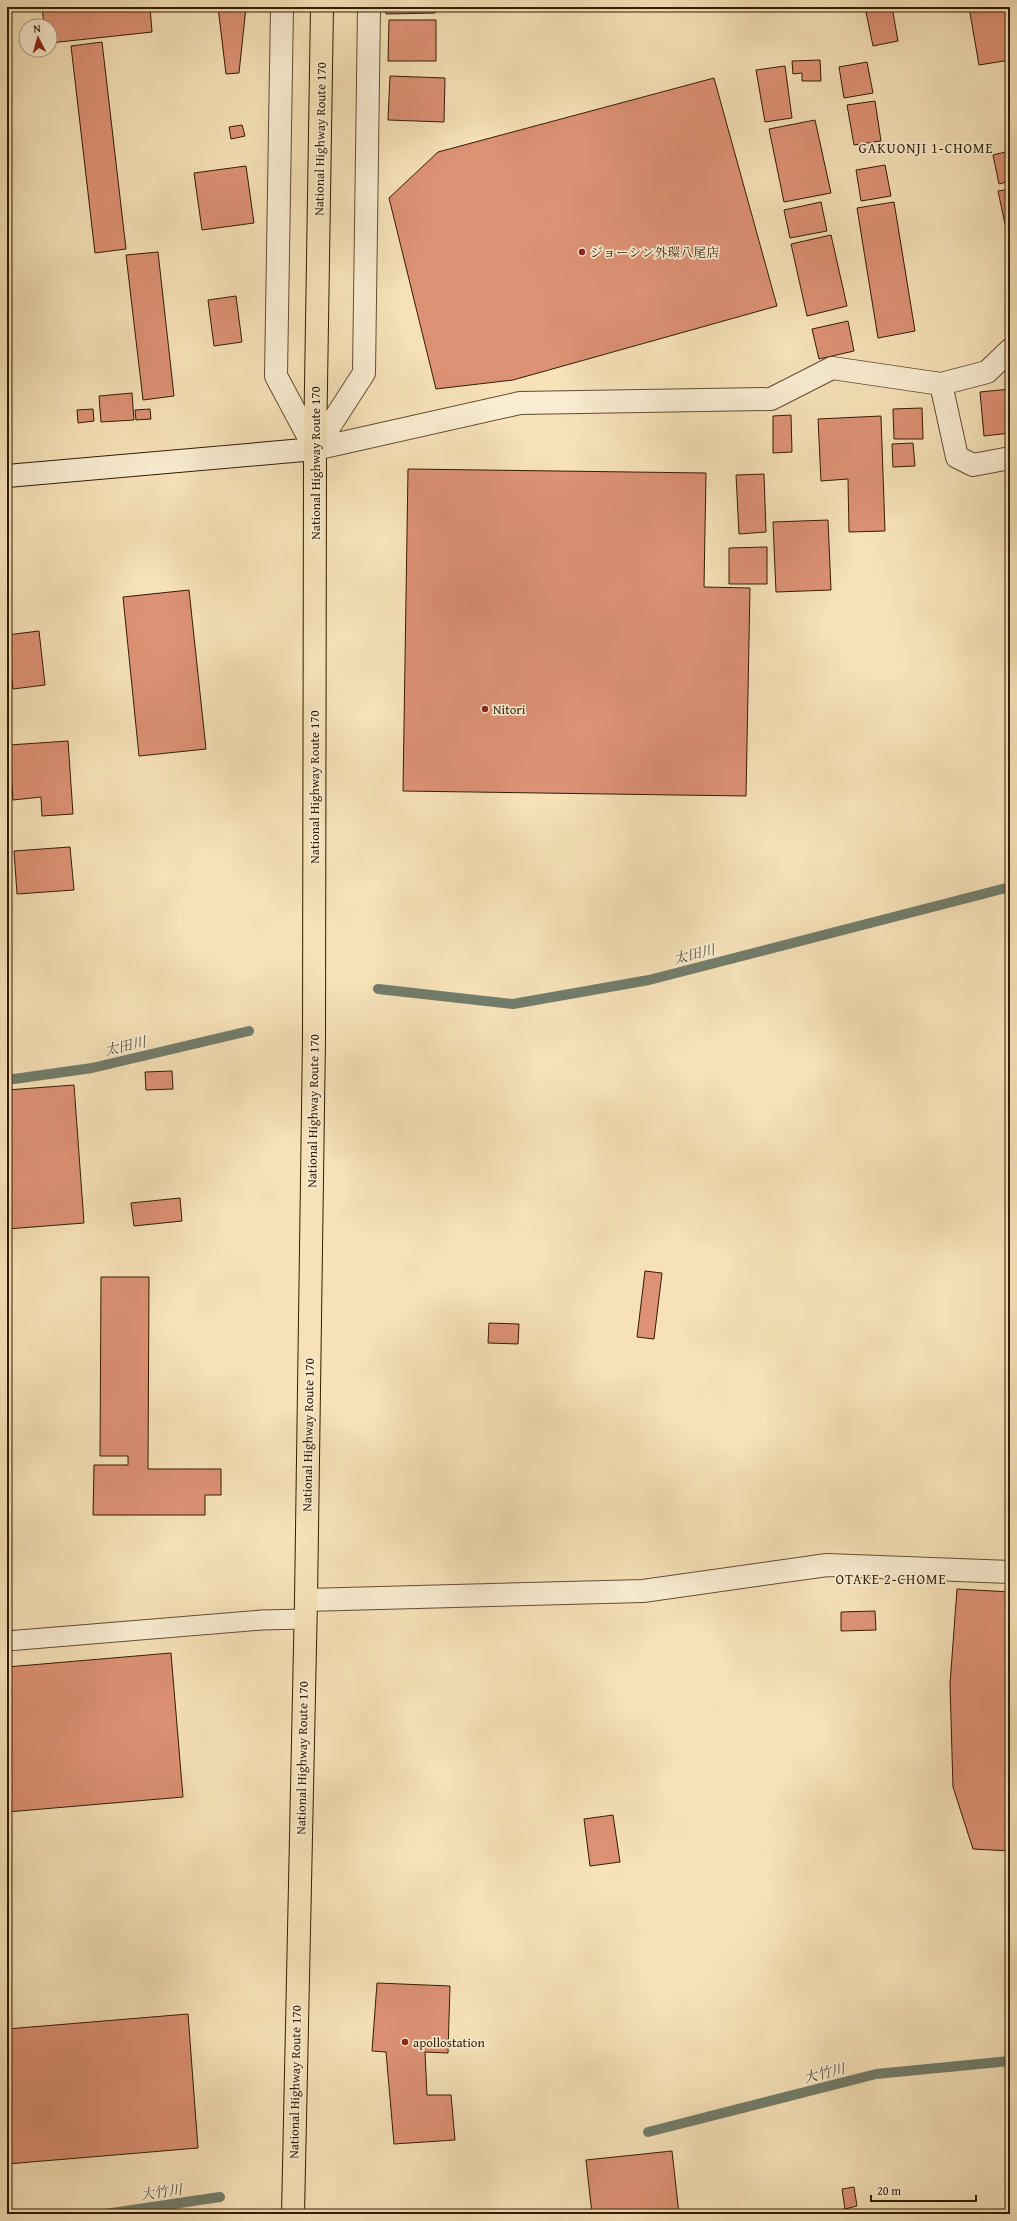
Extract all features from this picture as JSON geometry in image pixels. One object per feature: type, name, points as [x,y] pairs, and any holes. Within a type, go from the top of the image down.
[{"type":"highway","name":"National Highway Route 170","points":[[293,2214],[306,1609],[314,1038],[315,449],[322,7]]},
{"type":"street","points":[[282,7],[276,376],[315,449]]},
{"type":"street","points":[[315,449],[364,373],[368,7]]},
{"type":"street","points":[[7,476],[315,449],[520,403],[771,399],[832,368],[941,384],[987,372],[1010,350]]},
{"type":"street","points":[[941,384],[957,457],[973,465],[1010,458]]},
{"type":"street","points":[[306,1609],[643,1591],[827,1565],[1010,1572]]},
{"type":"lane","points":[[7,1641],[306,1609]]},
{"type":"building","points":[[42,7],[150,7],[152,32],[58,42],[58,18],[43,18]]},
{"type":"building","points":[[218,7],[246,7],[239,73],[226,74]]},
{"type":"building","points":[[386,7],[434,7],[435,13],[386,14]]},
{"type":"building","points":[[865,7],[892,7],[898,41],[873,46]]},
{"type":"building","points":[[969,7],[1010,7],[1010,60],[979,65]]},
{"type":"building","points":[[389,20],[436,20],[436,61],[388,61]]},
{"type":"building","points":[[102,42],[126,249],[95,253],[71,46]]},
{"type":"building","points":[[820,60],[821,81],[802,81],[802,73],[793,74],[792,61]]},
{"type":"building","points":[[867,62],[873,93],[844,98],[839,67]]},
{"type":"building","points":[[785,66],[792,118],[765,122],[756,70]]},
{"type":"building","points":[[390,76],[445,78],[444,122],[388,120]]},
{"type":"building","name":"ジョーシン外環八尾店","points":[[714,78],[777,306],[513,380],[436,389],[389,198],[438,152]]},
{"type":"building","points":[[875,101],[881,141],[854,145],[847,105]]},
{"type":"building","points":[[815,120],[831,193],[784,202],[769,129]]},
{"type":"building","points":[[242,125],[245,136],[231,139],[229,127]]},
{"type":"building","points":[[1010,151],[1010,181],[999,184],[993,155]]},
{"type":"building","points":[[885,165],[891,196],[861,201],[856,170]]},
{"type":"building","points":[[246,166],[254,223],[202,230],[194,173]]},
{"type":"building","points":[[1010,189],[1010,243],[1009,243],[998,191]]},
{"type":"building","points":[[821,202],[827,231],[790,238],[784,210]]},
{"type":"building","points":[[894,202],[915,331],[878,338],[857,208]]},
{"type":"building","points":[[831,235],[847,306],[807,316],[791,244]]},
{"type":"building","points":[[158,252],[174,396],[143,400],[126,255]]},
{"type":"building","points":[[236,296],[242,342],[214,346],[208,300]]},
{"type":"building","points":[[848,321],[854,351],[819,359],[812,329]]},
{"type":"building","points":[[1010,389],[1010,433],[984,436],[980,392]]},
{"type":"building","points":[[132,393],[134,420],[101,422],[99,396]]},
{"type":"building","points":[[922,408],[923,439],[894,439],[893,409]]},
{"type":"building","points":[[93,409],[94,421],[78,423],[77,410]]},
{"type":"building","points":[[150,409],[151,419],[136,420],[135,410]]},
{"type":"building","points":[[791,415],[792,452],[773,453],[773,416]]},
{"type":"building","points":[[881,416],[885,531],[849,532],[848,479],[821,481],[818,419]]},
{"type":"building","points":[[913,443],[915,466],[893,467],[892,444]]},
{"type":"building","points":[[408,469],[706,473],[704,587],[750,588],[746,796],[403,791]]},
{"type":"building","points":[[764,474],[766,532],[739,534],[736,475]]},
{"type":"building","points":[[828,520],[831,590],[776,592],[773,522]]},
{"type":"building","points":[[767,547],[767,584],[729,584],[729,548]]},
{"type":"building","points":[[189,590],[206,749],[139,756],[123,597]]},
{"type":"building","points":[[39,631],[45,685],[13,689],[7,635]]},
{"type":"building","points":[[68,741],[73,814],[42,816],[41,797],[13,800],[9,745]]},
{"type":"building","points":[[7,846],[10,877],[7,877]]},
{"type":"building","points":[[70,847],[74,890],[17,894],[14,851]]},
{"type":"building","points":[[172,1071],[173,1089],[146,1090],[145,1072]]},
{"type":"building","points":[[74,1085],[84,1223],[7,1229],[7,1090]]},
{"type":"building","points":[[180,1198],[182,1221],[134,1226],[131,1203]]},
{"type":"building","points":[[645,1271],[662,1273],[654,1339],[637,1337]]},
{"type":"building","points":[[101,1277],[149,1277],[148,1469],[221,1469],[221,1495],[205,1495],[205,1515],[93,1515],[94,1465],[128,1465],[128,1456],[100,1456]]},
{"type":"building","points":[[489,1323],[519,1324],[518,1344],[488,1343]]},
{"type":"building","points":[[957,1589],[1010,1592],[1010,1851],[973,1849],[953,1787],[950,1684]]},
{"type":"building","points":[[875,1611],[876,1630],[841,1631],[841,1612]]},
{"type":"building","points":[[171,1653],[183,1797],[7,1812],[7,1667]]},
{"type":"building","points":[[613,1815],[620,1862],[590,1866],[584,1819]]},
{"type":"building","points":[[377,1983],[450,1986],[448,2053],[425,2052],[427,2095],[451,2095],[455,2140],[394,2144],[386,2052],[372,2051]]},
{"type":"building","points":[[188,2014],[198,2148],[7,2164],[7,2029]]},
{"type":"building","points":[[672,2151],[679,2214],[592,2214],[586,2160]]},
{"type":"building","points":[[854,2187],[857,2206],[845,2209],[842,2189]]},
{"type":"waterway","name":"太田川","points":[[378,989],[513,1004],[649,980],[1010,887]]},
{"type":"waterway","name":"太田川","points":[[7,1080],[92,1068],[249,1031]]},
{"type":"waterway","name":"大竹川","points":[[648,2132],[876,2074],[1010,2061]]},
{"type":"waterway","name":"大竹川","points":[[105,2214],[220,2197]]},
{"type":"place","name":"ジョーシン外環八尾店","points":[[582,252]]},
{"type":"place","name":"Nitori","points":[[485,709]]},
{"type":"place","name":"apollostation","points":[[405,2042]]},
{"type":"district","name":"GAKUONJI 1-CHOME","points":[[926,148]]},
{"type":"district","name":"OTAKE 2-CHOME","points":[[891,1579]]}]
